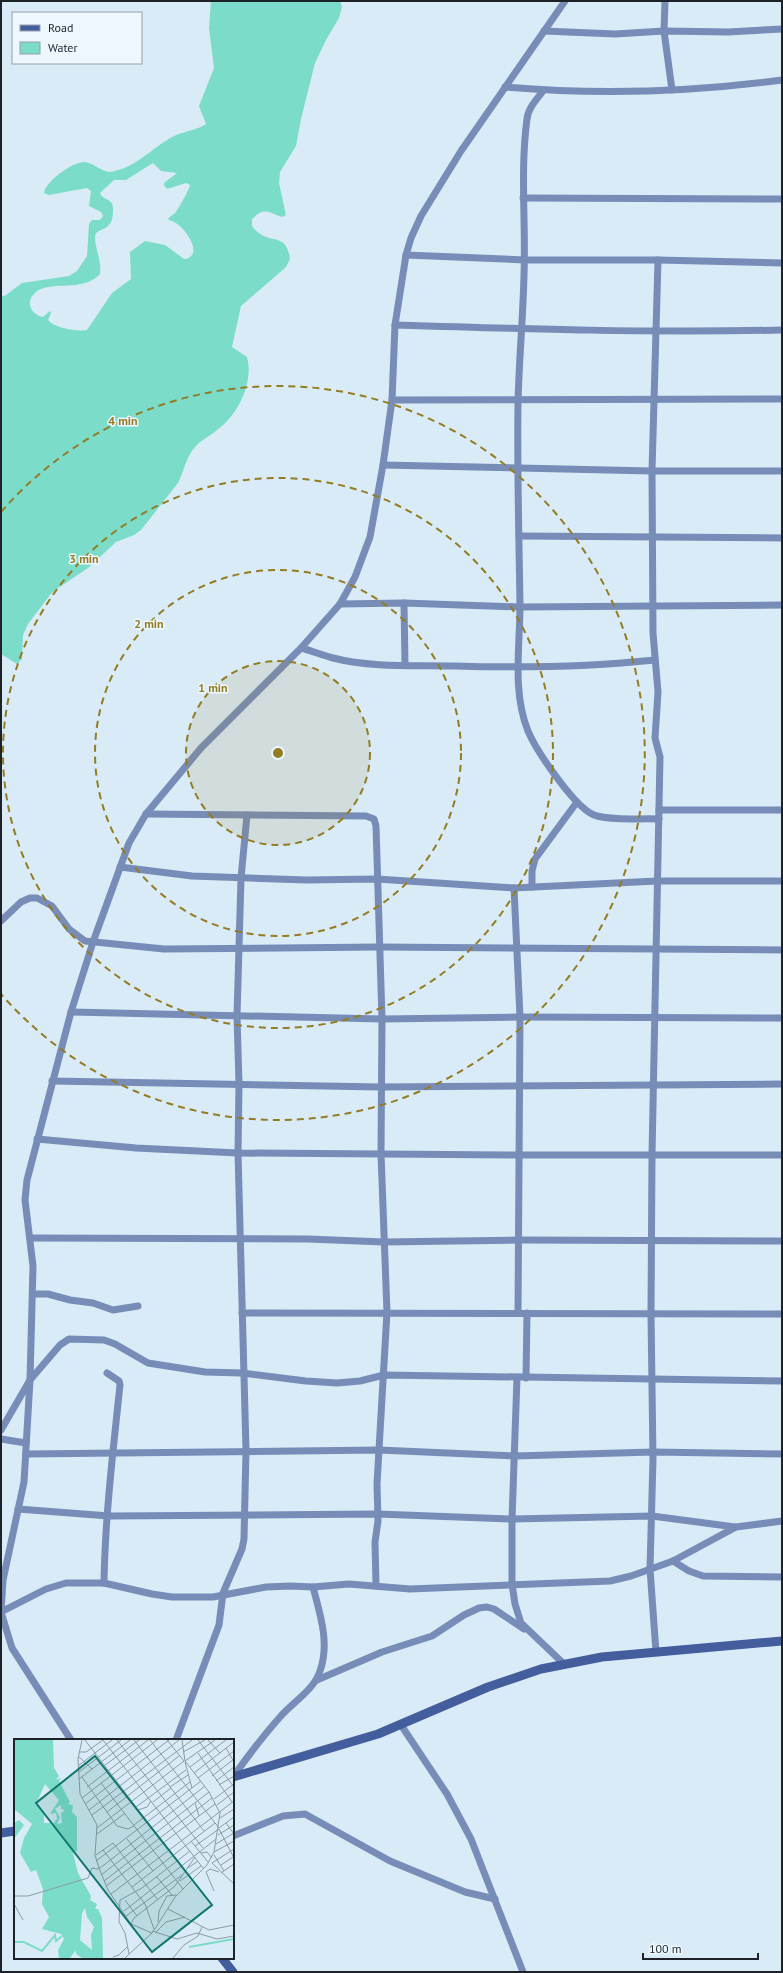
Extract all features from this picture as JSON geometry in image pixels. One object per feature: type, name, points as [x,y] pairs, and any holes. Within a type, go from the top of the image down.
[{"type":"main road","points":[[234,1777],[335,1748],[401,1725],[488,1687],[534,1671],[602,1657],[782,1641]]},
{"type":"main road","points":[[1,1833],[14,1831]]},
{"type":"main road","points":[[223,1959],[233,1972]]},
{"type":"street","points":[[70,1739],[12,1648],[2,1620],[2,1612],[3,1580],[24,1482],[26,1454],[33,1294],[30,1238],[25,1200],[26,1180],[71,1012],[93,942],[129,843],[146,814],[201,748],[301,648],[340,604],[355,577],[370,537],[383,465],[392,400],[395,325],[406,255],[411,238],[421,216],[461,151],[565,1]]},
{"type":"street","points":[[665,1],[664,31],[672,90]]},
{"type":"street","points":[[544,32],[615,34],[664,31],[728,32],[782,29]]},
{"type":"street","points":[[505,87],[543,90],[672,90],[728,87],[782,80]]},
{"type":"street","points":[[543,90],[527,116],[523,198],[525,260],[518,399],[517,468],[520,607],[517,668],[522,712],[529,733],[544,761],[577,802],[596,816],[659,819]]},
{"type":"street","points":[[523,198],[782,199]]},
{"type":"street","points":[[406,255],[525,260],[658,260],[782,263]]},
{"type":"street","points":[[656,1652],[650,1569],[653,1452],[651,1314],[652,1155],[656,1018],[656,881],[660,757],[655,738],[658,692],[655,660],[652,536],[653,400],[658,260]]},
{"type":"street","points":[[395,325],[656,331],[782,330]]},
{"type":"street","points":[[392,400],[782,400]]},
{"type":"street","points":[[383,465],[652,471],[782,471]]},
{"type":"street","points":[[518,536],[782,538]]},
{"type":"street","points":[[340,604],[404,603],[520,607],[782,606]]},
{"type":"street","points":[[404,603],[405,665]]},
{"type":"street","points":[[301,648],[334,658],[405,665],[517,668],[610,665],[655,660]]},
{"type":"street","points":[[532,887],[532,871],[535,859],[577,802]]},
{"type":"street","points":[[659,810],[782,810]]},
{"type":"street","points":[[146,814],[366,816],[374,819],[376,826],[382,1019],[380,1087],[381,1154],[387,1312],[379,1450],[378,1514],[375,1542],[376,1586]]},
{"type":"street","points":[[176,1739],[219,1624],[223,1593],[242,1549],[245,1514],[246,1450],[242,1372],[238,1153],[239,1084],[236,1016],[241,878],[247,815]]},
{"type":"street","points":[[120,867],[192,876],[306,880],[377,879],[514,888],[656,881],[782,881]]},
{"type":"street","points":[[514,888],[520,1016],[518,1313]]},
{"type":"street","points":[[1,921],[21,902],[30,898],[37,898],[52,906],[69,929],[77,936],[93,942],[164,949],[379,947],[782,950]]},
{"type":"street","points":[[71,1012],[382,1019],[520,1016],[782,1018]]},
{"type":"street","points":[[52,1081],[380,1087],[782,1084]]},
{"type":"street","points":[[37,1139],[136,1148],[238,1153],[520,1156],[782,1154]]},
{"type":"street","points":[[30,1238],[240,1238],[384,1242],[519,1240],[782,1241]]},
{"type":"street","points":[[33,1294],[48,1294],[70,1300],[93,1303],[113,1310],[138,1306]]},
{"type":"street","points":[[242,1313],[387,1312],[782,1314]]},
{"type":"street","points":[[526,1378],[527,1313]]},
{"type":"street","points":[[1,1430],[30,1380],[60,1345],[69,1339],[110,1342],[148,1362],[205,1372],[242,1372],[306,1381],[337,1383],[360,1381],[384,1375],[782,1381]]},
{"type":"street","points":[[104,1583],[105,1538],[109,1516],[113,1453],[120,1385],[119,1381],[108,1373]]},
{"type":"street","points":[[516,1378],[515,1456],[512,1519],[512,1584],[517,1613],[521,1623],[564,1664]]},
{"type":"street","points":[[1,1439],[26,1443]]},
{"type":"street","points":[[26,1454],[246,1450],[379,1450],[515,1456],[653,1452],[782,1454]]},
{"type":"street","points":[[18,1509],[109,1516],[378,1514],[512,1519],[652,1516],[736,1527],[782,1521]]},
{"type":"street","points":[[2,1612],[55,1585],[66,1582],[104,1583],[172,1597],[213,1596],[223,1593],[266,1587],[313,1587],[349,1584],[410,1589],[610,1581],[631,1576],[673,1561],[736,1527]]},
{"type":"street","points":[[673,1561],[689,1571],[703,1576],[731,1578],[782,1577]]},
{"type":"street","points":[[313,1587],[324,1634],[322,1664],[317,1680]]},
{"type":"street","points":[[234,1776],[268,1731],[317,1680],[382,1652],[432,1636],[464,1615],[479,1608],[487,1607],[494,1609],[529,1632]]},
{"type":"street","points":[[401,1725],[447,1794],[471,1839],[523,1972]]},
{"type":"street","points":[[234,1836],[283,1816],[305,1814],[390,1861],[464,1892],[495,1899]]},
{"type":"water","points":[[211,1],[340,1],[342,7],[339,18],[315,63],[296,146],[280,172],[279,183],[286,215],[282,217],[270,212],[263,212],[256,215],[252,219],[252,226],[258,233],[281,241],[285,244],[290,259],[286,267],[241,306],[232,347],[247,357],[249,367],[246,387],[238,407],[232,416],[225,424],[195,447],[187,460],[178,483],[141,530],[134,535],[116,542],[88,568],[50,595],[28,624],[23,635],[22,659],[17,664],[1,654],[1,297],[22,283],[69,276],[77,271],[87,256],[89,224],[92,220],[100,220],[103,216],[101,212],[89,206],[91,191],[87,188],[49,195],[44,193],[49,183],[54,178],[67,168],[85,162],[108,172],[126,167],[174,136],[206,124],[199,106],[214,68],[209,28]],"holes":[[[153,163],[161,171],[177,173],[164,183],[167,189],[186,183],[190,185],[177,211],[168,219],[179,225],[186,233],[192,242],[192,255],[184,259],[165,245],[145,241],[130,252],[131,279],[112,293],[87,330],[72,330],[51,323],[48,320],[51,313],[50,311],[43,317],[34,313],[30,302],[38,290],[48,287],[87,283],[100,274],[100,264],[95,237],[98,232],[108,226],[112,218],[113,211],[112,204],[100,193],[114,180],[126,180]]]}]
